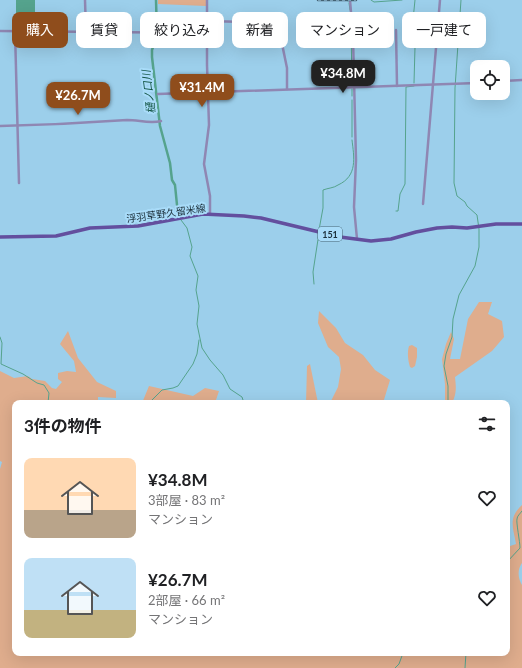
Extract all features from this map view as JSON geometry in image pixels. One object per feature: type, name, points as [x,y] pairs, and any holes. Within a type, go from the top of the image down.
[{"type":"main road","name":"浮羽草野久留米線","points":[[0,237],[56,236],[90,228],[131,227],[196,215],[244,216],[270,219],[340,237],[377,241],[425,230],[449,227],[468,228],[496,224],[522,224]]},
{"type":"street","points":[[85,0],[85,12]]},
{"type":"street","points":[[207,0],[207,12]]},
{"type":"street","points":[[350,0],[353,38],[356,160],[354,207],[357,240]]},
{"type":"street","points":[[423,204],[440,0]]},
{"type":"street","points":[[224,21],[279,23],[287,68],[287,89]]},
{"type":"street","points":[[396,30],[397,86]]},
{"type":"street","points":[[0,31],[12,31]]},
{"type":"street","points":[[15,48],[19,183]]},
{"type":"street","points":[[207,48],[209,125],[204,164],[210,196],[210,215]]},
{"type":"street","points":[[510,81],[522,80]]},
{"type":"street","points":[[158,94],[470,83]]},
{"type":"street","points":[[0,126],[131,120],[160,122]]},
{"type":"shaded area","points":[[16,0],[35,0],[35,12],[16,12]]},
{"type":"shaded area","points":[[158,0],[206,0],[206,6],[158,4]]},
{"type":"shaded area","points":[[479,302],[492,302],[488,314],[502,321],[504,337],[492,351],[455,377],[456,390],[454,399],[445,400],[442,359],[446,344],[451,332],[454,339],[450,359],[460,359],[468,319]]},
{"type":"shaded area","points":[[319,311],[336,328],[345,343],[363,355],[375,370],[390,380],[384,400],[332,400],[338,387],[341,369],[339,357],[328,347],[318,323]]},
{"type":"shaded area","points":[[68,331],[78,358],[97,382],[116,391],[116,398],[98,397],[98,400],[12,400],[12,656],[510,656],[510,546],[516,544],[513,519],[522,505],[522,563],[519,568],[519,574],[522,585],[522,668],[0,668],[0,469],[2,462],[0,461],[0,371],[14,378],[28,376],[32,379],[45,381],[52,388],[56,389],[62,382],[58,379],[58,373],[67,371],[76,372],[74,361],[60,344]]},
{"type":"shaded area","points":[[412,345],[417,348],[417,357],[415,366],[412,368],[409,365],[408,354],[409,346]]},
{"type":"shaded area","points":[[310,364],[317,400],[306,400],[307,366]]},
{"type":"shaded area","points":[[149,386],[193,396],[205,388],[219,391],[216,400],[143,400]]},
{"type":"waterway","name":"樋ノ口川","points":[[156,0],[157,35],[152,50],[152,57],[160,126],[170,163],[172,180],[175,185],[177,205]]},
{"type":"waterway","points":[[371,0],[374,2],[402,0]]},
{"type":"waterway","points":[[414,83],[415,47],[413,20],[415,0]]},
{"type":"waterway","points":[[448,400],[448,386],[444,366],[446,354],[452,337],[453,319],[459,295],[475,266],[479,247],[477,215],[457,196],[454,183],[455,88],[461,0]]},
{"type":"waterway","points":[[349,3],[350,10]]},
{"type":"waterway","points":[[351,48],[352,86]]},
{"type":"waterway","points":[[396,211],[398,211],[400,194],[405,184],[406,87],[414,86]]},
{"type":"waterway","points":[[352,89],[352,96]]},
{"type":"waterway","points":[[352,100],[352,137]]},
{"type":"waterway","points":[[319,230],[323,208],[323,190],[335,187],[349,177],[352,171],[354,159],[352,140]]},
{"type":"waterway","points":[[177,205],[180,217]]},
{"type":"waterway","points":[[181,220],[187,228],[192,247],[190,256],[198,276],[196,290],[199,306],[197,324],[202,348],[223,375],[230,389],[242,397],[243,400]]},
{"type":"waterway","points":[[314,284],[313,272],[319,233]]},
{"type":"waterway","points":[[0,337],[2,343],[1,364],[23,374],[37,383],[44,385],[49,393],[48,400]]},
{"type":"waterway","points":[[152,400],[162,390],[178,386],[193,364],[197,354],[199,340]]},
{"type":"waterway","points":[[510,559],[520,548],[517,521],[522,511]]},
{"type":"waterway","points":[[395,668],[399,664],[402,656]]},
{"type":"waterway","points":[[465,668],[466,656]]},
{"type":"railway","points":[[318,0],[356,0]]}]
